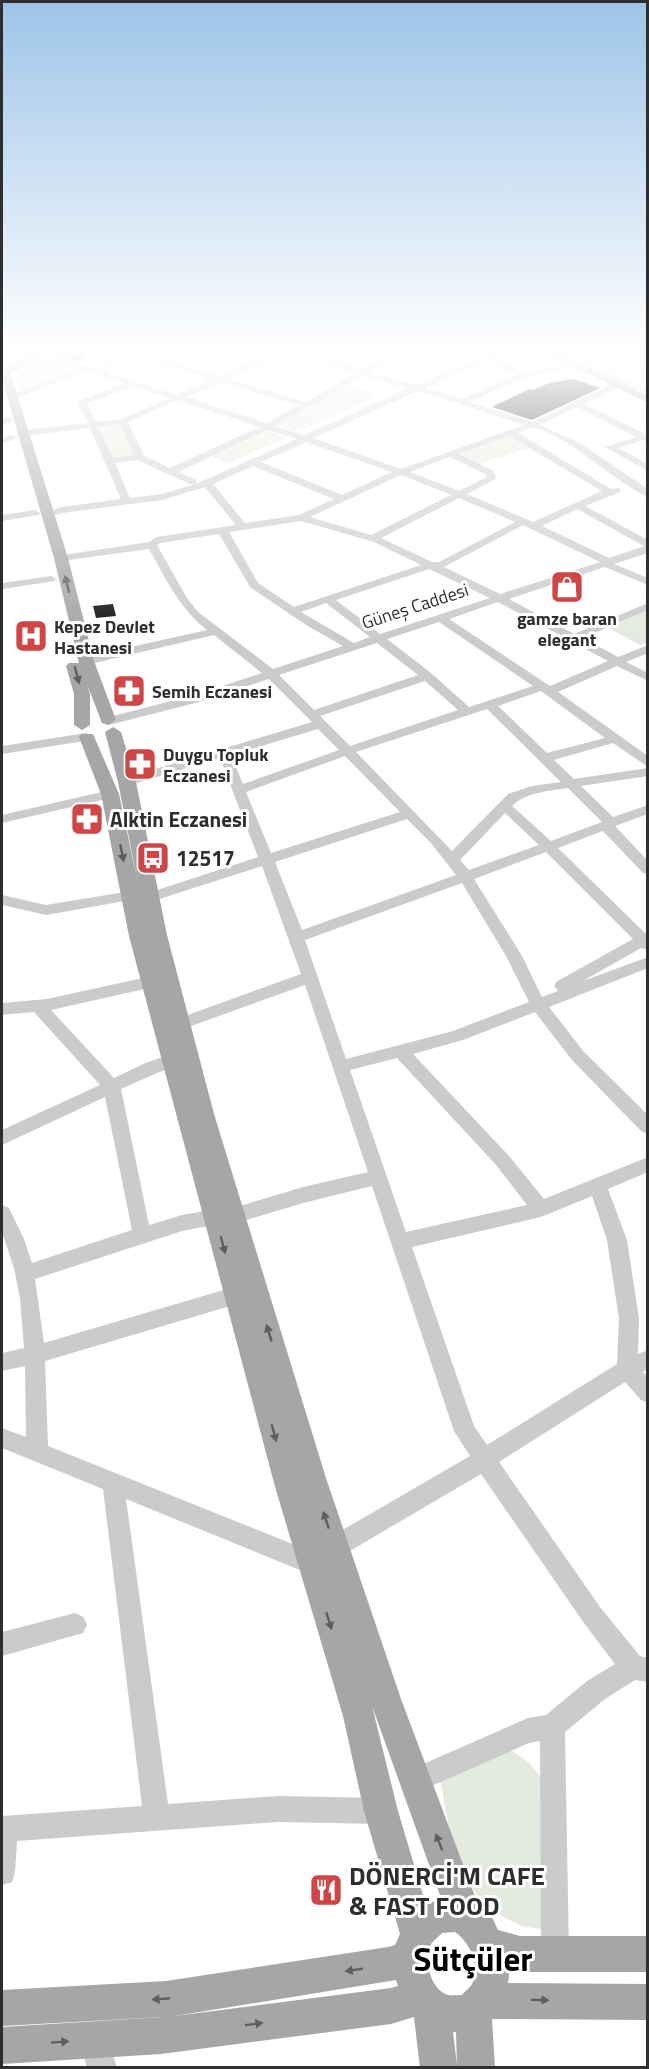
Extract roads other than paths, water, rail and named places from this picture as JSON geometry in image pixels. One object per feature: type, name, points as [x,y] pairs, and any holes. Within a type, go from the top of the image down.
[{"type":"main road","points":[[17,447],[61,558],[86,662],[111,726],[119,788],[141,896],[152,982],[174,1061],[385,1699],[465,1917]]},
{"type":"main road","points":[[42,511],[46,557],[82,694],[84,731],[119,788]]},
{"type":"main road","points":[[84,731],[104,737],[111,726]]},
{"type":"main road","points":[[141,896],[157,935],[203,1114],[225,1217],[237,1295],[312,1563],[358,1716],[414,1946],[416,1985],[427,2002],[439,2067]]},
{"type":"main road","points":[[2,2008],[166,1999],[387,1965],[414,1946],[434,1917],[455,1914],[465,1917],[475,1925],[488,1944],[493,1968],[488,1991],[478,2005],[476,2067]]},
{"type":"main road","points":[[488,1944],[520,1954],[648,1954]]},
{"type":"main road","points":[[2,2046],[98,2054],[161,2036],[427,2002],[453,2015],[478,2005],[648,2002]]},
{"type":"street","points":[[104,447],[125,498]]},
{"type":"street","points":[[134,447],[139,457]]},
{"type":"street","points":[[172,471],[226,447]]},
{"type":"street","points":[[2,518],[159,493],[193,482],[227,466],[279,447]]},
{"type":"street","points":[[42,511],[170,496],[207,483],[284,447]]},
{"type":"street","points":[[327,447],[400,472],[527,524],[592,553],[613,568],[648,582]]},
{"type":"street","points":[[61,558],[153,546],[157,540],[302,518],[400,472],[472,447]]},
{"type":"street","points":[[538,447],[586,479],[610,492]]},
{"type":"street","points":[[578,447],[648,494]]},
{"type":"street","points":[[581,448],[586,447]]},
{"type":"street","points":[[611,447],[648,468]]},
{"type":"street","points":[[372,538],[492,477],[486,470],[451,454]]},
{"type":"street","points":[[110,461],[139,457],[193,482]]},
{"type":"street","points":[[204,457],[215,461]]},
{"type":"street","points":[[252,462],[342,499]]},
{"type":"street","points":[[207,483],[242,526]]},
{"type":"street","points":[[292,611],[430,565],[441,564],[527,524],[610,492],[635,485]]},
{"type":"street","points":[[577,505],[648,544]]},
{"type":"street","points":[[302,518],[372,538],[499,598],[648,678]]},
{"type":"street","points":[[223,531],[254,585],[351,646]]},
{"type":"street","points":[[153,546],[182,599],[194,614],[270,673],[410,813],[452,859],[466,877],[578,1056],[648,1127]]},
{"type":"street","name":"Güneş Caddesi","points":[[111,726],[152,717],[195,699],[270,673],[648,549]]},
{"type":"street","points":[[2,586],[54,591]]},
{"type":"street","points":[[328,599],[427,676],[468,713]]},
{"type":"street","points":[[574,638],[648,606]]},
{"type":"street","points":[[440,617],[560,699],[648,763]]},
{"type":"street","points":[[86,662],[217,631]]},
{"type":"street","points":[[239,790],[347,751],[545,689],[648,648]]},
{"type":"street","points":[[560,699],[630,668]]},
{"type":"street","points":[[2,819],[119,788],[224,753],[427,676]]},
{"type":"street","points":[[490,705],[570,783],[648,870]]},
{"type":"street","points":[[2,750],[84,731]]},
{"type":"street","points":[[545,758],[615,739]]},
{"type":"street","points":[[224,753],[297,937],[465,1431],[592,1615],[640,1669],[596,1690],[552,1726],[528,1731],[416,1780]]},
{"type":"street","points":[[452,859],[513,798],[532,790],[648,772]]},
{"type":"street","points":[[504,806],[522,820],[547,847],[646,941],[564,985],[544,1002]]},
{"type":"street","points":[[297,937],[646,811]]},
{"type":"street","points":[[2,900],[52,910],[141,896],[268,860],[410,813]]},
{"type":"street","points":[[342,1066],[457,1036],[648,962]]},
{"type":"street","points":[[180,1024],[310,977]]},
{"type":"street","points":[[5,1011],[152,982]]},
{"type":"street","points":[[38,1006],[112,1087],[141,1236]]},
{"type":"street","points":[[400,1051],[502,1161],[541,1209]]},
{"type":"street","points":[[2,1138],[151,1068],[174,1061]]},
{"type":"street","points":[[401,1241],[541,1209],[598,1187],[648,1164]]},
{"type":"street","points":[[24,1274],[182,1223],[225,1217],[303,1194],[378,1177]]},
{"type":"street","points":[[598,1187],[617,1240],[629,1319],[627,1368],[648,1393]]},
{"type":"street","points":[[2,1214],[15,1235],[31,1300],[37,1452]]},
{"type":"street","points":[[2,1362],[237,1295]]},
{"type":"street","points":[[335,1547],[485,1460],[627,1368],[648,1359]]},
{"type":"street","points":[[2,1438],[312,1563]]},
{"type":"street","points":[[113,1482],[157,1818]]},
{"type":"street","points":[[2,1644],[75,1625]]},
{"type":"street","points":[[552,1726],[555,1955]]},
{"type":"street","points":[[2,1872],[3,1829],[278,1809],[381,1811]]},
{"type":"place","name":"gamze baran elegant","points":[[567,587]]},
{"type":"place","name":"Kepez Devlet Hastanesi","points":[[31,636]]},
{"type":"place","name":"Semih Eczanesi","points":[[129,691]]},
{"type":"place","name":"Duygu Topluk Eczanesi","points":[[140,764]]},
{"type":"place","name":"Alktin Eczanesi","points":[[87,819]]},
{"type":"place","name":"12517","points":[[153,858]]},
{"type":"place","name":"DÖNERCİ'M CAFE & FAST FOOD","points":[[326,1890]]},
{"type":"district","name":"Sütçüler","points":[[473,1959]]}]
